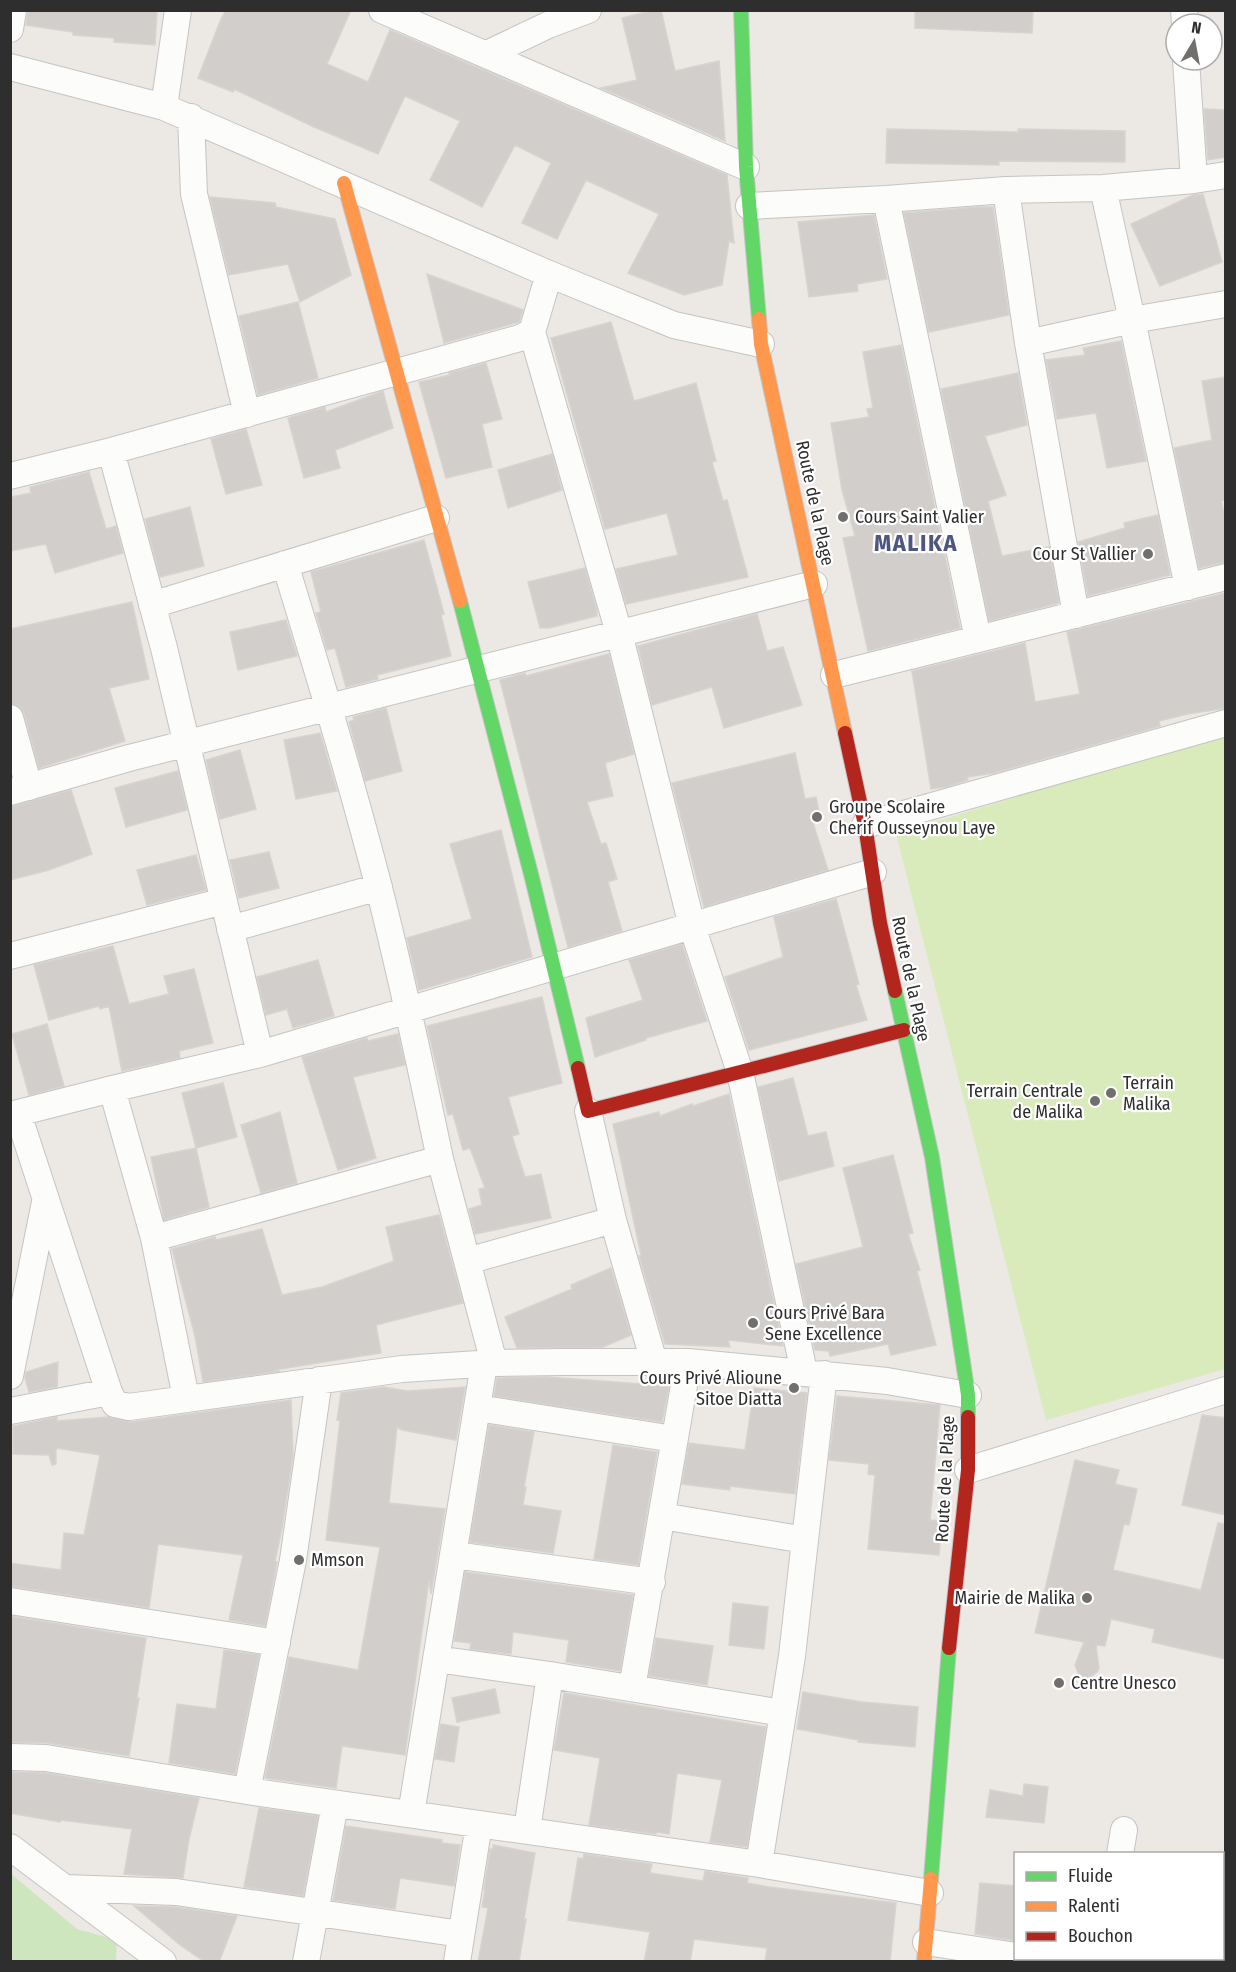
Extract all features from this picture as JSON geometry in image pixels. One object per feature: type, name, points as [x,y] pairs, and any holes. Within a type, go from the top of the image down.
[{"type":"main road","name":"Route de la Plage","points":[[741,10],[746,167],[761,344],[834,675],[865,825],[880,923],[932,1157],[968,1395],[968,1470],[952,1616],[925,1952]]},
{"type":"main road","points":[[344,183],[398,372],[478,669],[555,967],[588,1111],[904,1030]]},
{"type":"street","points":[[10,29],[13,10]]},
{"type":"street","points":[[164,107],[178,10]]},
{"type":"street","points":[[382,10],[746,167]]},
{"type":"street","points":[[487,54],[548,25],[588,10]]},
{"type":"street","points":[[10,67],[164,107],[344,183],[549,274],[674,325],[761,344]]},
{"type":"street","points":[[1187,72],[1194,180]]},
{"type":"street","points":[[191,117],[194,194],[247,414]]},
{"type":"street","points":[[749,206],[1006,190],[1103,188],[1226,175]]},
{"type":"street","points":[[1103,188],[1188,587]]},
{"type":"street","points":[[1006,190],[1028,343],[1076,615]]},
{"type":"street","points":[[886,199],[978,639]]},
{"type":"street","points":[[549,274],[532,332],[619,633],[692,926],[740,1072],[814,1373],[805,1540],[792,1656],[759,1864]]},
{"type":"street","points":[[1028,343],[1132,320],[1226,304]]},
{"type":"street","points":[[10,476],[247,414],[520,338],[532,332]]},
{"type":"street","points":[[111,451],[152,605],[260,1054]]},
{"type":"street","points":[[152,605],[436,518]]},
{"type":"street","points":[[285,564],[379,887],[440,1159],[467,1261],[489,1363],[477,1408],[411,1814]]},
{"type":"street","points":[[834,675],[1226,577]]},
{"type":"street","points":[[10,718],[20,790],[328,707],[814,584]]},
{"type":"street","points":[[865,825],[1226,723]]},
{"type":"street","points":[[873,872],[260,1054],[14,1114],[46,1199],[109,1392],[115,1404],[120,1407],[402,1369],[489,1363],[688,1362],[887,1381],[968,1395]]},
{"type":"street","points":[[230,929],[379,887]]},
{"type":"street","points":[[10,956],[224,901]]},
{"type":"street","points":[[112,1089],[154,1238],[186,1398]]},
{"type":"street","points":[[588,1111],[613,1220],[654,1362]]},
{"type":"street","points":[[154,1238],[440,1159]]},
{"type":"street","points":[[10,1376],[16,1323],[46,1199]]},
{"type":"street","points":[[467,1261],[613,1220]]},
{"type":"street","points":[[632,1688],[688,1362]]},
{"type":"street","points":[[247,1791],[293,1560],[319,1380]]},
{"type":"street","points":[[968,1470],[1226,1390]]},
{"type":"street","points":[[10,1411],[109,1392]]},
{"type":"street","points":[[477,1408],[675,1439]]},
{"type":"street","points":[[662,1516],[805,1540]]},
{"type":"street","points":[[453,1555],[652,1582]]},
{"type":"street","points":[[10,1601],[277,1643]]},
{"type":"street","points":[[436,1659],[783,1713]]},
{"type":"street","points":[[526,1830],[550,1675]]},
{"type":"street","points":[[10,1757],[46,1758],[334,1804],[759,1864],[930,1893]]},
{"type":"street","points":[[306,1962],[334,1804]]},
{"type":"street","points":[[457,1962],[479,1824]]},
{"type":"street","points":[[10,1847],[163,1962]]},
{"type":"street","points":[[65,1888],[176,1892],[460,1934]]},
{"type":"street","points":[[925,1952],[1014,1956]]},
{"type":"green space","name":"Terrain Centrale de Malika","points":[[1225,732],[1225,1369],[1046,1420],[896,834]]},
{"type":"green space","points":[[10,1873],[77,1929],[117,1940],[116,1961],[11,1961]]},
{"type":"building","points":[[28,10],[157,10],[155,45],[114,42],[114,38],[73,35],[73,32],[26,25]]},
{"type":"building","points":[[226,10],[351,10],[327,64],[368,82],[390,30],[727,175],[734,243],[729,241],[722,285],[684,295],[628,273],[659,214],[586,180],[557,239],[522,223],[551,163],[515,145],[482,207],[430,180],[460,121],[405,96],[378,154],[234,89],[233,92],[198,78]]},
{"type":"building","points":[[661,10],[675,71],[719,61],[725,141],[601,88],[637,80],[622,18]]},
{"type":"building","points":[[915,10],[1033,10],[1032,33],[915,28]]},
{"type":"building","points":[[1204,109],[1226,110],[1226,157],[1208,160]]},
{"type":"building","points":[[887,129],[1018,132],[1018,129],[1125,131],[1125,162],[999,161],[999,165],[886,163]]},
{"type":"building","points":[[1203,194],[1222,262],[1160,286],[1131,224],[1193,195]]},
{"type":"building","points":[[210,197],[275,203],[276,207],[335,219],[351,275],[300,302],[288,264],[229,275]]},
{"type":"building","points":[[993,207],[1009,315],[929,332],[904,213]]},
{"type":"building","points":[[874,215],[887,279],[857,284],[858,291],[809,297],[798,222]]},
{"type":"building","points":[[427,274],[523,310],[519,322],[444,343]]},
{"type":"building","points":[[298,302],[318,378],[258,395],[239,316]]},
{"type":"building","points":[[611,322],[634,401],[696,383],[716,461],[712,462],[723,501],[727,500],[748,577],[626,604],[616,569],[678,555],[667,513],[605,529],[551,338]]},
{"type":"building","points":[[1121,341],[1146,461],[1107,468],[1096,413],[1057,419],[1046,360],[1085,355],[1083,348]]},
{"type":"building","points":[[901,345],[960,628],[868,651],[843,538],[855,536],[842,490],[831,423],[869,417],[867,409],[873,408],[863,352]]},
{"type":"building","points":[[486,363],[502,419],[482,424],[492,467],[446,478],[419,382]]},
{"type":"building","points":[[1018,373],[1027,425],[985,436],[1006,495],[988,501],[1002,556],[1049,547],[1059,603],[989,621],[941,389]]},
{"type":"building","points":[[1226,377],[1226,500],[1221,501],[1226,520],[1226,562],[1199,568],[1174,448],[1212,440],[1202,381]]},
{"type":"building","points":[[383,391],[393,428],[335,450],[340,468],[304,478],[288,418],[325,407],[326,412]]},
{"type":"building","points":[[246,429],[262,485],[226,494],[211,439]]},
{"type":"building","points":[[552,454],[562,490],[508,508],[498,470]]},
{"type":"building","points":[[89,472],[106,529],[116,526],[123,553],[55,573],[46,544],[10,551],[10,497],[31,493],[30,487]]},
{"type":"building","points":[[190,507],[204,566],[160,577],[145,519]]},
{"type":"building","points":[[1158,515],[1170,575],[1088,596],[1078,542],[1125,528],[1124,523]]},
{"type":"building","points":[[424,540],[444,614],[441,615],[451,656],[377,675],[378,679],[346,687],[335,648],[327,650],[316,613],[321,612],[311,572]]},
{"type":"building","points":[[585,568],[597,616],[549,628],[540,628],[528,582]]},
{"type":"building","points":[[1226,593],[1226,708],[1159,721],[1160,726],[994,773],[967,777],[968,780],[946,787],[931,789],[912,671],[1025,643],[1035,702],[1080,694],[1067,632]]},
{"type":"building","points":[[132,602],[149,679],[109,688],[125,741],[39,768],[24,713],[20,707],[10,703],[10,629]]},
{"type":"building","points":[[757,614],[767,651],[783,647],[802,705],[724,728],[712,687],[652,705],[638,646]]},
{"type":"building","points":[[286,620],[297,656],[238,670],[230,632]]},
{"type":"building","points":[[609,654],[634,754],[605,763],[613,796],[587,802],[601,844],[606,843],[617,879],[608,882],[622,931],[568,947],[500,680],[525,673],[526,676]]},
{"type":"building","points":[[386,708],[402,771],[365,781],[349,722],[354,720],[353,717]]},
{"type":"building","points":[[320,733],[337,791],[296,799],[284,740]]},
{"type":"building","points":[[240,750],[256,809],[220,819],[206,760]]},
{"type":"building","points":[[795,753],[805,799],[816,797],[821,822],[813,823],[828,870],[704,907],[672,783]]},
{"type":"building","points":[[178,771],[187,810],[126,827],[115,788]]},
{"type":"building","points":[[71,790],[92,854],[49,870],[10,880],[10,807]]},
{"type":"building","points":[[501,830],[532,957],[419,990],[407,938],[472,919],[450,844]]},
{"type":"building","points":[[269,852],[279,888],[239,898],[230,860]]},
{"type":"building","points":[[196,855],[206,890],[147,905],[137,870]]},
{"type":"building","points":[[836,899],[859,984],[856,985],[867,1020],[749,1050],[725,977],[783,957],[774,917]]},
{"type":"building","points":[[682,944],[707,1021],[646,1038],[646,1040],[595,1057],[586,1018],[643,1000],[629,960]]},
{"type":"building","points":[[113,946],[129,1004],[169,994],[164,976],[194,969],[213,1043],[179,1051],[180,1058],[122,1071],[109,1006],[100,1009],[99,1006],[49,1020],[34,965]]},
{"type":"building","points":[[318,960],[334,1016],[293,1028],[287,1009],[266,1015],[257,977]]},
{"type":"building","points":[[542,997],[562,1083],[508,1097],[519,1134],[512,1136],[525,1177],[541,1174],[551,1218],[475,1234],[469,1209],[482,1205],[479,1189],[485,1188],[470,1148],[463,1150],[453,1114],[448,1115],[427,1026]]},
{"type":"building","points":[[47,1024],[64,1086],[29,1095],[12,1034]]},
{"type":"building","points":[[398,1034],[405,1065],[353,1077],[376,1158],[338,1170],[302,1057],[367,1038],[368,1041]]},
{"type":"building","points":[[793,1078],[808,1136],[826,1132],[834,1166],[779,1181],[758,1087]]},
{"type":"building","points":[[223,1083],[237,1137],[196,1148],[182,1093]]},
{"type":"building","points":[[729,1094],[783,1346],[728,1340],[730,1347],[665,1344],[639,1256],[641,1255],[613,1124],[659,1112],[660,1116]]},
{"type":"building","points":[[280,1112],[297,1183],[261,1193],[241,1125]]},
{"type":"building","points":[[196,1148],[209,1207],[164,1220],[151,1157]]},
{"type":"building","points":[[893,1155],[913,1233],[908,1234],[920,1270],[917,1271],[936,1345],[891,1355],[888,1344],[830,1356],[829,1351],[815,1350],[796,1264],[863,1247],[843,1168]]},
{"type":"building","points":[[439,1215],[463,1303],[376,1325],[381,1353],[203,1382],[195,1336],[172,1249],[215,1237],[216,1240],[262,1229],[282,1295],[322,1287],[394,1261],[386,1227]]},
{"type":"building","points":[[611,1268],[631,1335],[603,1347],[517,1348],[505,1317],[572,1289],[571,1285]]},
{"type":"building","points":[[58,1362],[57,1387],[29,1392],[25,1378],[26,1372]]},
{"type":"building","points":[[547,1377],[669,1386],[662,1422],[494,1396],[497,1378]]},
{"type":"building","points":[[383,1387],[408,1391],[465,1387],[456,1440],[402,1430],[397,1427],[389,1503],[445,1509],[431,1594],[429,1580],[405,1755],[342,1746],[336,1788],[265,1778],[289,1657],[358,1670],[380,1547],[326,1540],[340,1421],[337,1420],[341,1393]]},
{"type":"building","points":[[754,1388],[807,1393],[795,1494],[730,1486],[730,1490],[682,1484],[689,1443],[745,1450]]},
{"type":"building","points":[[837,1396],[940,1405],[930,1520],[942,1521],[939,1555],[868,1549],[875,1475],[868,1474],[869,1464],[829,1460]]},
{"type":"building","points":[[291,1400],[293,1455],[265,1626],[229,1620],[243,1555],[158,1544],[149,1608],[10,1586],[10,1563],[61,1570],[64,1533],[84,1535],[100,1455],[56,1448],[56,1464],[52,1465],[49,1455],[13,1454],[13,1426],[57,1417],[57,1421],[108,1417],[131,1422]]},
{"type":"building","points":[[1202,1415],[1226,1418],[1226,1515],[1182,1505]]},
{"type":"building","points":[[489,1425],[534,1432],[523,1505],[561,1511],[553,1553],[470,1542]]},
{"type":"building","points":[[613,1445],[657,1452],[638,1565],[594,1559]]},
{"type":"building","points":[[1075,1460],[1119,1470],[1115,1484],[1137,1489],[1129,1525],[1124,1524],[1113,1570],[1201,1590],[1218,1523],[1226,1524],[1226,1659],[1152,1642],[1155,1629],[1111,1619],[1105,1646],[1096,1645],[1099,1668],[1082,1683],[1075,1665],[1084,1642],[1035,1633]]},
{"type":"building","points":[[465,1572],[633,1595],[620,1671],[566,1662],[569,1640],[513,1632],[511,1654],[470,1649],[471,1643],[454,1641]]},
{"type":"building","points":[[733,1603],[768,1607],[764,1649],[729,1645]]},
{"type":"building","points":[[10,1616],[146,1638],[129,1756],[48,1743],[10,1742]]},
{"type":"building","points":[[656,1638],[713,1646],[707,1685],[649,1676]]},
{"type":"building","points":[[224,1650],[259,1655],[235,1774],[169,1763],[177,1704],[216,1709]]},
{"type":"building","points":[[495,1689],[500,1713],[457,1722],[452,1698]]},
{"type":"building","points":[[803,1692],[862,1702],[918,1707],[915,1747],[858,1742],[858,1740],[797,1729]]},
{"type":"building","points":[[564,1693],[766,1727],[747,1847],[710,1842],[722,1780],[677,1773],[669,1834],[589,1825],[600,1758],[554,1750]]},
{"type":"building","points":[[441,1724],[459,1727],[454,1762],[435,1759]]},
{"type":"building","points":[[10,1772],[45,1773],[199,1798],[183,1878],[124,1874],[132,1829],[61,1820],[60,1822],[10,1813]]},
{"type":"building","points":[[1024,1784],[1048,1787],[1044,1823],[986,1817],[990,1790],[1023,1796]]},
{"type":"building","points":[[259,1808],[318,1816],[303,1896],[244,1887]]},
{"type":"building","points":[[346,1826],[442,1840],[442,1843],[460,1845],[454,1886],[400,1878],[395,1909],[333,1900]]},
{"type":"building","points":[[493,1845],[535,1853],[519,1962],[478,1962],[488,1908],[482,1907],[484,1890],[490,1849],[493,1849]]},
{"type":"building","points":[[584,1854],[652,1864],[650,1873],[703,1881],[705,1871],[748,1878],[747,1883],[769,1887],[896,1903],[890,1962],[765,1962],[767,1948],[694,1939],[690,1962],[644,1962],[650,1932],[568,1920],[578,1858],[583,1859]]},
{"type":"building","points":[[980,1883],[1014,1886],[1014,1941],[975,1934]]},
{"type":"building","points":[[134,1906],[175,1907],[237,1916],[219,1962],[205,1962],[180,1945]]},
{"type":"traffic: fast","points":[[741,10],[746,167],[759,319]]},
{"type":"traffic: fast","points":[[460,601],[532,878],[578,1068]]},
{"type":"traffic: fast","points":[[895,991],[932,1157],[968,1395],[968,1417]]},
{"type":"traffic: fast","points":[[931,1879],[949,1648]]},
{"type":"traffic: slow","points":[[344,183],[460,601]]},
{"type":"traffic: slow","points":[[759,319],[761,344],[845,733]]},
{"type":"traffic: slow","points":[[924,1962],[931,1879]]},
{"type":"traffic: jam","points":[[845,733],[865,825],[880,923],[895,991]]},
{"type":"traffic: jam","points":[[578,1068],[588,1111],[904,1030]]},
{"type":"traffic: jam","points":[[949,1648],[968,1470],[968,1417]]},
{"type":"place","name":"Cours Saint Valier","points":[[843,517]]},
{"type":"place","name":"Cour St Vallier","points":[[1148,554]]},
{"type":"place","name":"Groupe Scolaire Cherif Ousseynou Laye","points":[[817,817]]},
{"type":"place","name":"Terrain Malika","points":[[1111,1093]]},
{"type":"place","name":"Terrain Centrale de Malika","points":[[1095,1101]]},
{"type":"place","name":"Cours Privé Bara Sene Excellence","points":[[753,1323]]},
{"type":"place","name":"Cours Privé Alioune Sitoe Diatta","points":[[794,1388]]},
{"type":"place","name":"Mmson","points":[[299,1560]]},
{"type":"place","name":"Mairie de Malika","points":[[1087,1598]]},
{"type":"place","name":"Centre Unesco","points":[[1059,1683]]},
{"type":"district","name":"MALIKA","points":[[916,543]]}]
